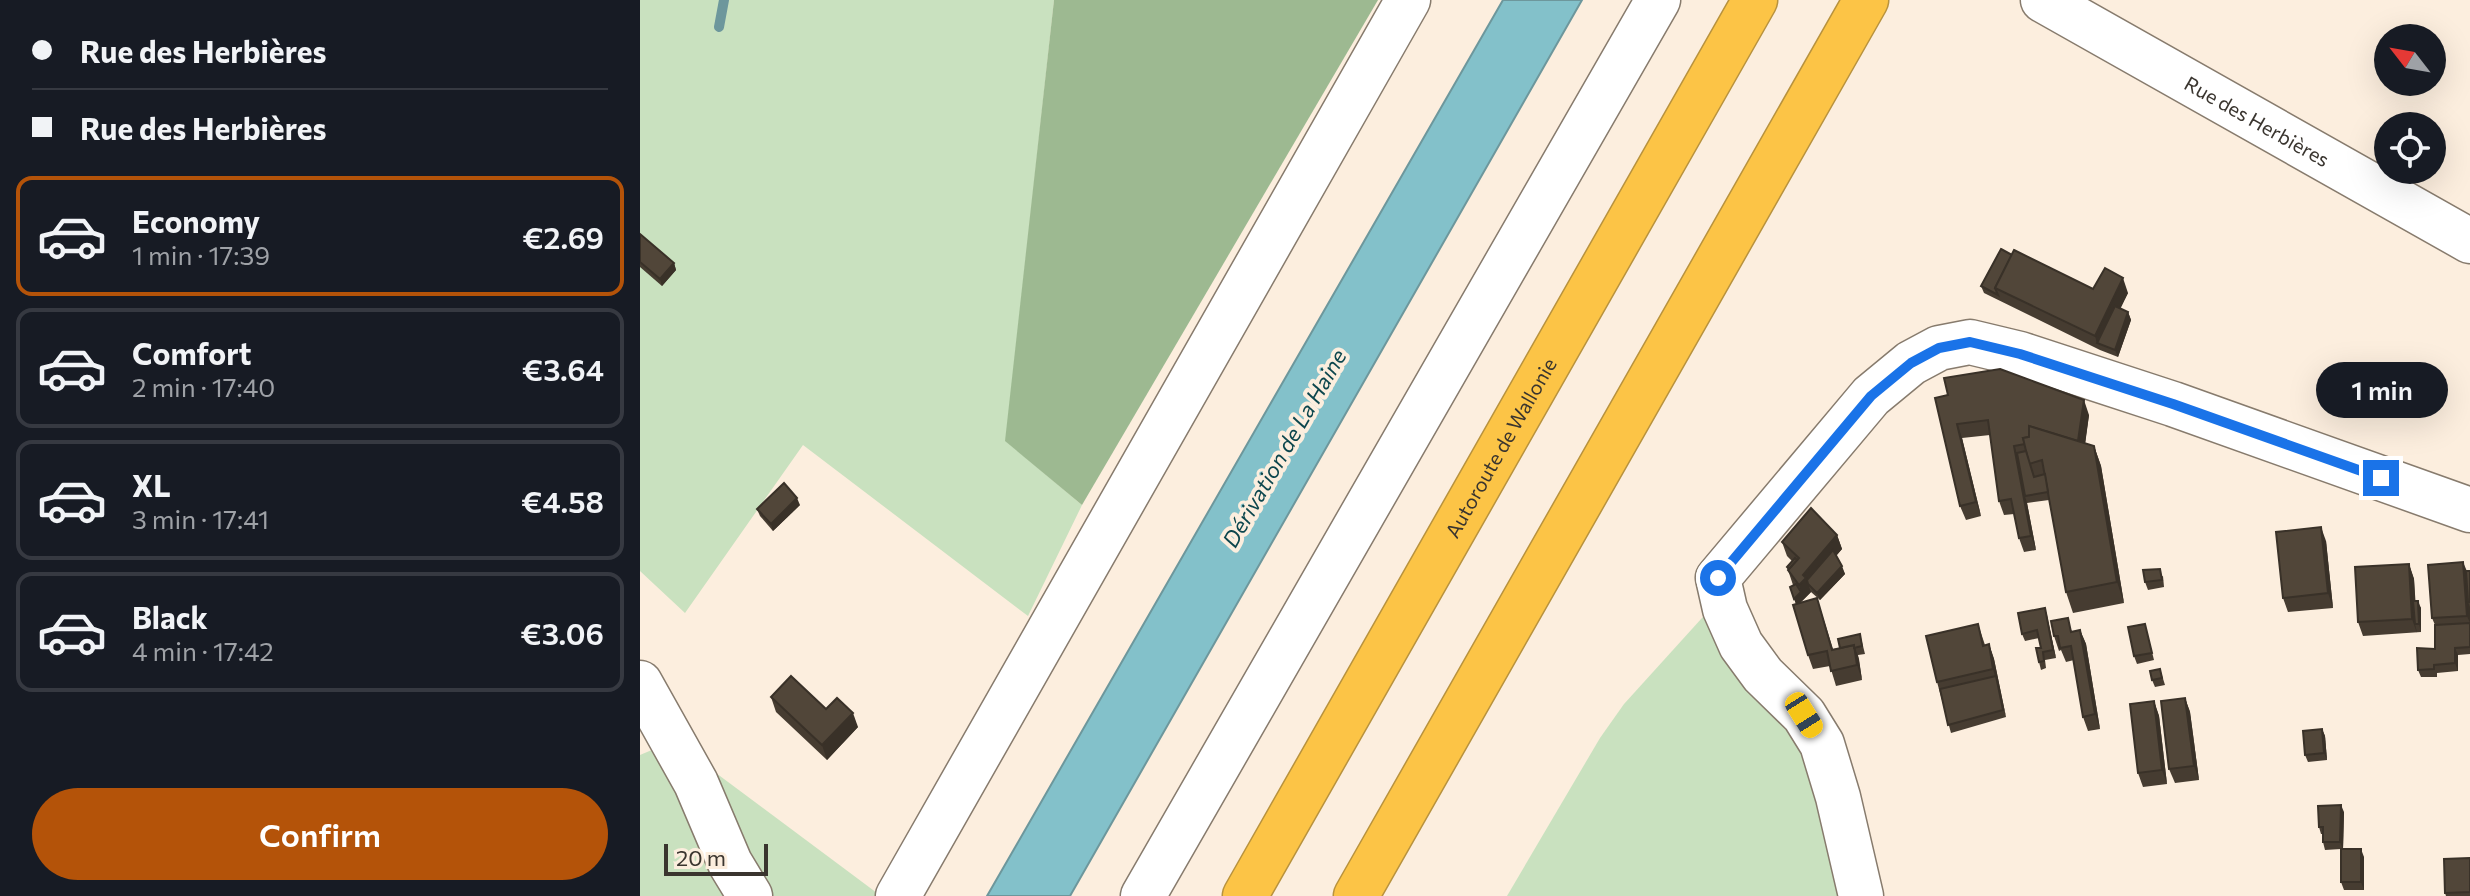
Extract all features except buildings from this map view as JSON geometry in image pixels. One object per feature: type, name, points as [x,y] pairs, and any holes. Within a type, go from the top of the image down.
[{"type":"highway","name":"Autoroute de Wallonie","points":[[1245,896],[1755,0]]},
{"type":"highway","points":[[1356,896],[1866,0]]},
{"type":"street","points":[[898,896],[1408,0]]},
{"type":"street","points":[[1143,896],[1658,0]]},
{"type":"street","name":"Rue des Herbières","points":[[2043,0],[2470,241]]},
{"type":"street","points":[[1861,896],[1822,744],[1804,715],[1763,675],[1741,645],[1725,609],[1718,578],[1871,396],[1911,363],[1939,348],[1970,342],[2020,354],[2173,404],[2470,510]]},
{"type":"street","points":[[640,683],[696,783],[730,863],[750,896]]},
{"type":"green space","points":[[640,0],[1054,0],[1006,441],[1082,505],[1028,616],[803,445],[685,613],[640,571]]},
{"type":"green space","points":[[1054,0],[1378,0],[1082,505],[1005,441]]},
{"type":"green space","points":[[1711,608],[1802,734],[1846,896],[1507,896],[1600,738],[1624,704]]},
{"type":"green space","points":[[673,741],[877,893],[875,896],[640,896],[640,755]]},
{"type":"water","name":"Dérivation de La Haine","points":[[1503,0],[1582,0],[1070,896],[987,896]]},
{"type":"waterway","points":[[719,27],[724,0]]},
{"type":"route","points":[[1718,578],[1871,396],[1911,363],[1939,348],[1970,342],[2020,354],[2173,404],[2381,478]]}]
